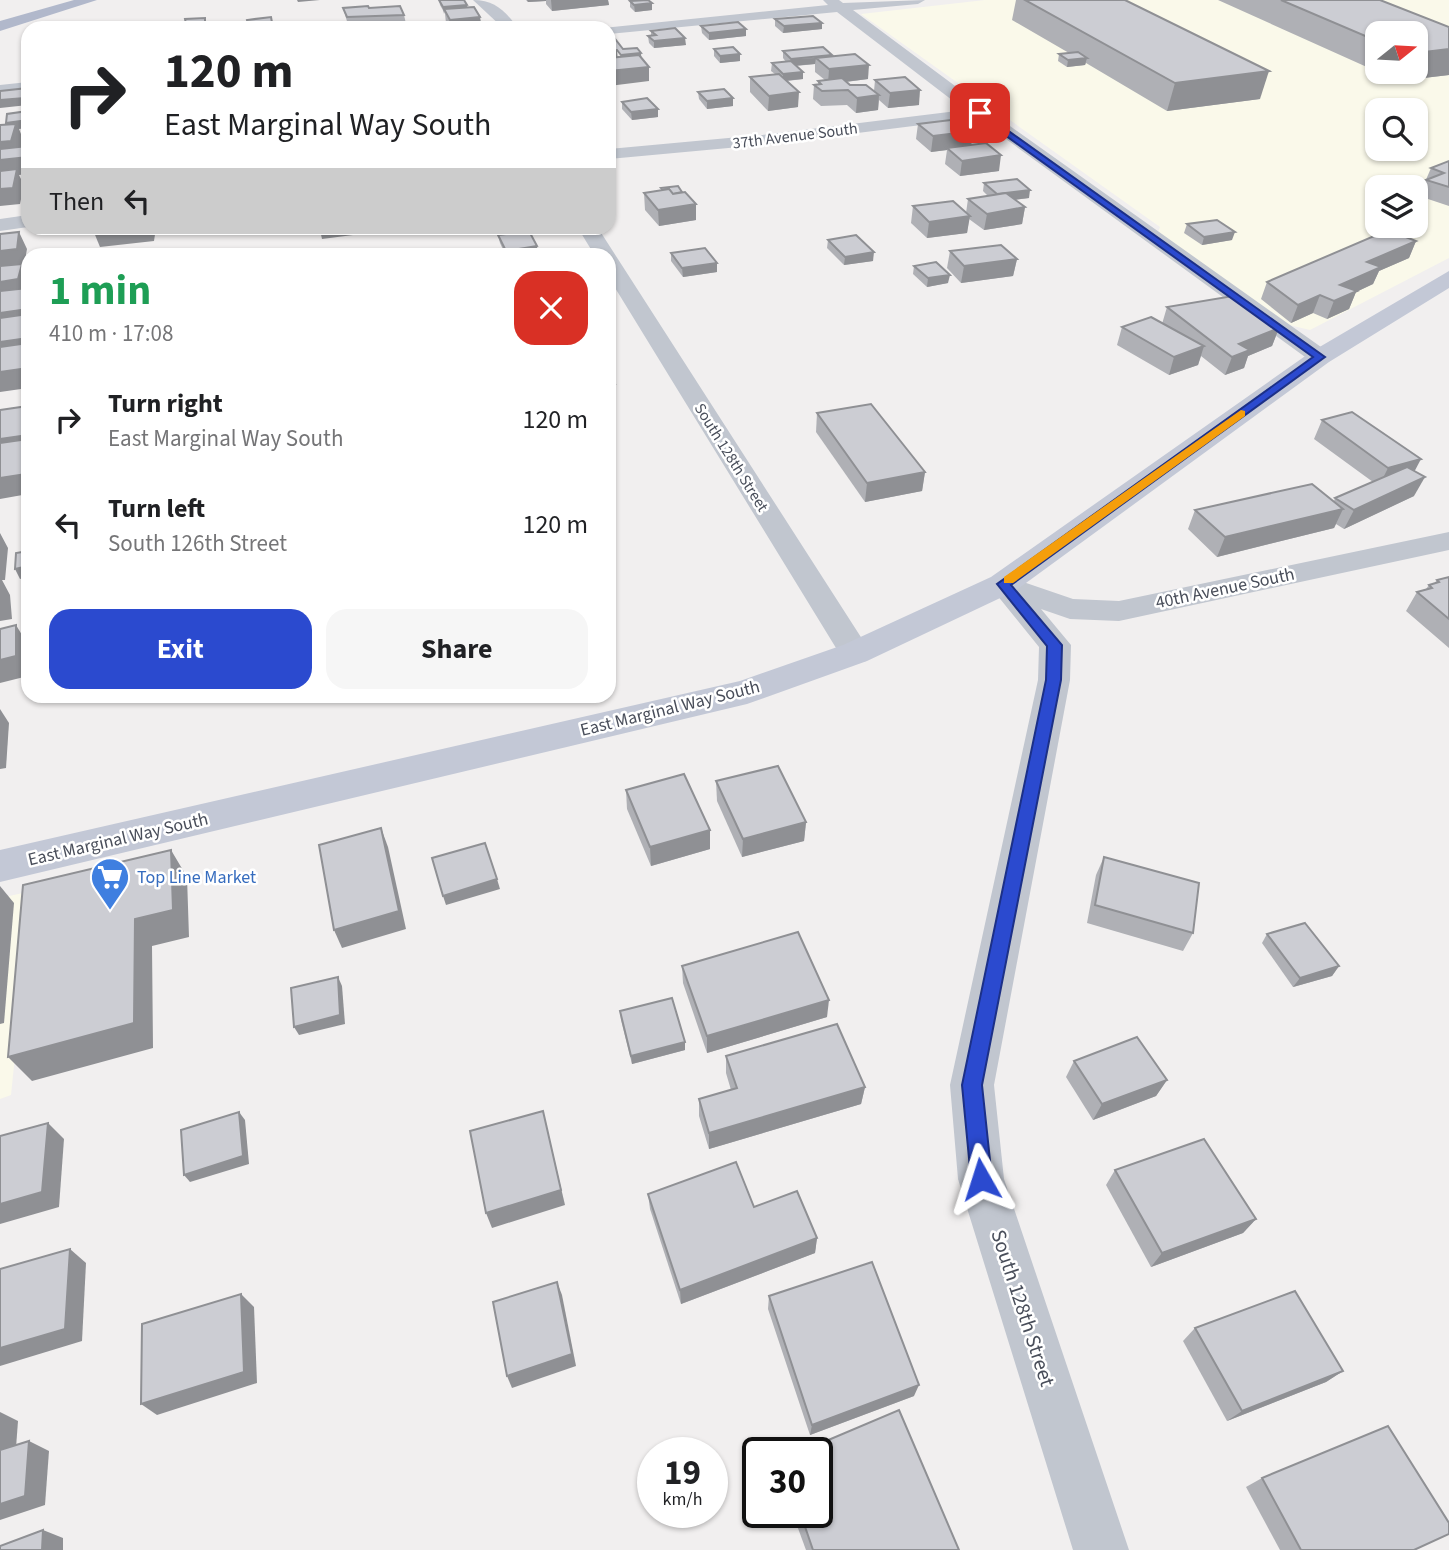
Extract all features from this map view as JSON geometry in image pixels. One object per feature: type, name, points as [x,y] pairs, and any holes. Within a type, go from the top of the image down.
[{"type":"main road","points":[[0,26],[90,0]]},
{"type":"street","points":[[480,0],[493,8],[505,21]]},
{"type":"street","points":[[616,29],[835,4],[918,0]]},
{"type":"street","points":[[835,4],[980,113],[1320,357]]},
{"type":"street","points":[[0,90],[21,88]]},
{"type":"street","name":"37th Avenue South","points":[[616,153],[761,140],[980,113]]},
{"type":"street","points":[[0,225],[21,222]]},
{"type":"street","name":"South 128th Street","points":[[616,272],[855,653]]},
{"type":"street","name":"East Marginal Way South","points":[[0,866],[747,692],[855,653],[1003,584],[1320,357],[1449,278]]},
{"type":"street","name":"40th Avenue South","points":[[1003,584],[1070,609],[1119,611],[1449,541]]},
{"type":"street","name":"South 128th Street","points":[[1003,584],[1055,645],[1054,680],[972,1085],[974,1112],[981,1179],[1101,1550]]},
{"type":"shaded area","points":[[985,0],[1449,0],[1449,258],[1310,330],[1289,325],[1158,232],[1160,227],[861,14]]},
{"type":"shaded area","points":[[32,891],[11,1095],[0,1099],[0,898]]},
{"type":"building","points":[[439,0],[464,0],[467,5],[443,7]]},
{"type":"building","points":[[648,0],[652,3],[634,5],[630,1]]},
{"type":"building","points":[[1025,0],[1125,0],[1269,71],[1175,83]]},
{"type":"building","points":[[1281,0],[1380,0],[1449,27],[1449,49],[1428,52],[1428,21],[1365,21],[1365,36]]},
{"type":"building","points":[[400,6],[404,15],[347,17],[343,8]]},
{"type":"building","points":[[474,7],[480,17],[450,20],[444,9]]},
{"type":"building","points":[[813,16],[822,23],[784,26],[775,19]]},
{"type":"building","points":[[271,17],[272,21],[247,21]]},
{"type":"building","points":[[205,18],[205,21],[185,21]]},
{"type":"building","points":[[738,22],[746,29],[709,33],[701,26]]},
{"type":"building","points":[[675,28],[685,38],[654,41],[648,36],[656,35],[651,31]]},
{"type":"building","points":[[616,40],[623,49],[637,48],[641,53],[621,55],[617,50]]},
{"type":"building","points":[[733,47],[740,54],[720,56],[714,49]]},
{"type":"building","points":[[823,47],[832,55],[791,59],[783,51]]},
{"type":"building","points":[[1078,52],[1087,58],[1068,60],[1059,54]]},
{"type":"building","points":[[855,54],[869,65],[829,69],[816,58]]},
{"type":"building","points":[[639,55],[649,67],[616,70],[616,57]]},
{"type":"building","points":[[791,61],[803,72],[783,74],[772,63]]},
{"type":"building","points":[[779,74],[799,92],[769,96],[750,77]]},
{"type":"building","points":[[905,77],[920,90],[890,93],[875,80]]},
{"type":"building","points":[[842,78],[850,85],[866,85],[879,95],[857,98],[848,90],[822,91],[814,85],[821,84],[818,81]]},
{"type":"building","points":[[21,89],[21,98],[0,100],[0,91]]},
{"type":"building","points":[[724,89],[733,98],[707,101],[698,92]]},
{"type":"building","points":[[647,98],[658,109],[631,112],[622,102]]},
{"type":"building","points":[[21,112],[21,121],[6,123],[7,114]]},
{"type":"building","points":[[959,119],[974,131],[933,136],[918,124]]},
{"type":"building","points":[[16,124],[11,141],[0,142],[0,125]]},
{"type":"building","points":[[986,143],[1001,155],[962,161],[947,148]]},
{"type":"building","points":[[21,147],[21,158],[0,160],[0,149]]},
{"type":"building","points":[[1449,161],[1449,187],[1428,181],[1444,173],[1431,168]]},
{"type":"building","points":[[17,169],[13,188],[0,189],[0,171]]},
{"type":"building","points":[[1017,179],[1030,190],[997,194],[984,183]]},
{"type":"building","points":[[678,186],[682,192],[673,194],[669,189],[661,188]]},
{"type":"building","points":[[669,189],[673,194],[685,192],[696,204],[658,210],[644,193]]},
{"type":"building","points":[[1006,193],[1025,207],[987,214],[968,199]]},
{"type":"building","points":[[953,201],[970,216],[929,222],[913,206]]},
{"type":"building","points":[[1217,220],[1235,232],[1204,237],[1187,224]]},
{"type":"building","points":[[19,232],[17,249],[0,251],[0,234]]},
{"type":"building","points":[[498,235],[531,235],[537,246],[525,248],[504,248]]},
{"type":"building","points":[[856,235],[874,252],[845,257],[828,240]]},
{"type":"building","points":[[1369,238],[1408,238],[1416,241],[1367,262],[1381,267],[1340,285],[1357,291],[1334,301],[1320,295],[1298,305],[1267,282]]},
{"type":"building","points":[[1001,245],[1017,259],[964,266],[950,251]]},
{"type":"building","points":[[705,248],[717,263],[682,268],[671,253]]},
{"type":"building","points":[[936,262],[950,275],[928,278],[914,266]]},
{"type":"building","points":[[21,264],[18,279],[0,282],[0,266]]},
{"type":"building","points":[[21,289],[21,310],[0,313],[0,291]]},
{"type":"building","points":[[1233,296],[1279,328],[1239,344],[1250,350],[1232,357],[1167,307]]},
{"type":"building","points":[[21,315],[21,339],[0,342],[0,318]]},
{"type":"building","points":[[1151,317],[1204,346],[1174,357],[1122,327]]},
{"type":"building","points":[[21,344],[21,369],[0,372],[0,347]]},
{"type":"building","points":[[871,404],[925,472],[867,483],[817,413]]},
{"type":"building","points":[[21,407],[21,436],[0,439],[0,410]]},
{"type":"building","points":[[1352,412],[1421,459],[1388,468],[1322,420]]},
{"type":"building","points":[[21,440],[21,475],[0,478],[0,443]]},
{"type":"building","points":[[1407,467],[1425,477],[1354,510],[1335,498]]},
{"type":"building","points":[[1312,484],[1343,509],[1225,537],[1195,510]]},
{"type":"building","points":[[21,552],[21,568],[15,569],[16,553]]},
{"type":"building","points":[[1449,577],[1449,619],[1417,592],[1432,588],[1429,585]]},
{"type":"building","points":[[16,625],[16,656],[0,660],[0,629]]},
{"type":"building","points":[[778,766],[806,822],[743,839],[716,781]]},
{"type":"building","points":[[684,774],[710,830],[650,847],[626,790]]},
{"type":"building","points":[[381,828],[399,911],[334,930],[319,845]]},
{"type":"building","points":[[485,843],[497,879],[443,896],[432,858]]},
{"type":"building","points":[[171,850],[173,910],[135,919],[134,1023],[8,1057],[23,885]]},
{"type":"building","points":[[1104,857],[1199,883],[1193,933],[1095,905]]},
{"type":"building","points":[[1305,923],[1339,966],[1300,978],[1267,934]]},
{"type":"building","points":[[798,932],[829,1000],[707,1036],[682,966]]},
{"type":"building","points":[[338,977],[340,1015],[294,1027],[291,988]]},
{"type":"building","points":[[672,998],[685,1042],[631,1056],[620,1011]]},
{"type":"building","points":[[837,1024],[865,1087],[709,1133],[699,1099],[737,1088],[726,1056]]},
{"type":"building","points":[[1137,1037],[1167,1080],[1102,1104],[1074,1061]]},
{"type":"building","points":[[543,1111],[561,1190],[486,1213],[470,1131]]},
{"type":"building","points":[[239,1112],[243,1156],[184,1175],[181,1130]]},
{"type":"building","points":[[48,1123],[42,1192],[0,1204],[0,1136]]},
{"type":"building","points":[[1204,1139],[1256,1219],[1162,1253],[1115,1170]]},
{"type":"building","points":[[736,1162],[754,1207],[797,1191],[817,1238],[680,1290],[648,1194]]},
{"type":"building","points":[[70,1249],[65,1329],[0,1348],[0,1269]]},
{"type":"building","points":[[872,1262],[919,1385],[812,1425],[769,1296]]},
{"type":"building","points":[[557,1282],[572,1354],[507,1376],[493,1302]]},
{"type":"building","points":[[1295,1291],[1343,1371],[1242,1411],[1195,1328]]},
{"type":"building","points":[[241,1294],[244,1372],[141,1404],[142,1324]]},
{"type":"building","points":[[899,1410],[959,1550],[813,1550],[805,1528],[833,1528],[833,1438]]},
{"type":"building","points":[[1388,1426],[1449,1523],[1449,1534],[1414,1550],[1301,1550],[1262,1478]]},
{"type":"building","points":[[29,1441],[25,1496],[0,1504],[0,1450]]},
{"type":"building","points":[[43,1530],[42,1550],[0,1550],[0,1546]]},
{"type":"slow traffic","points":[[1009,580],[1241,413]]},
{"type":"place","name":"Top Line Market","points":[[110,911]]},
{"type":"route","points":[[980,113],[1320,357],[1003,584],[1055,645],[1054,680],[972,1085],[981,1179]]}]
